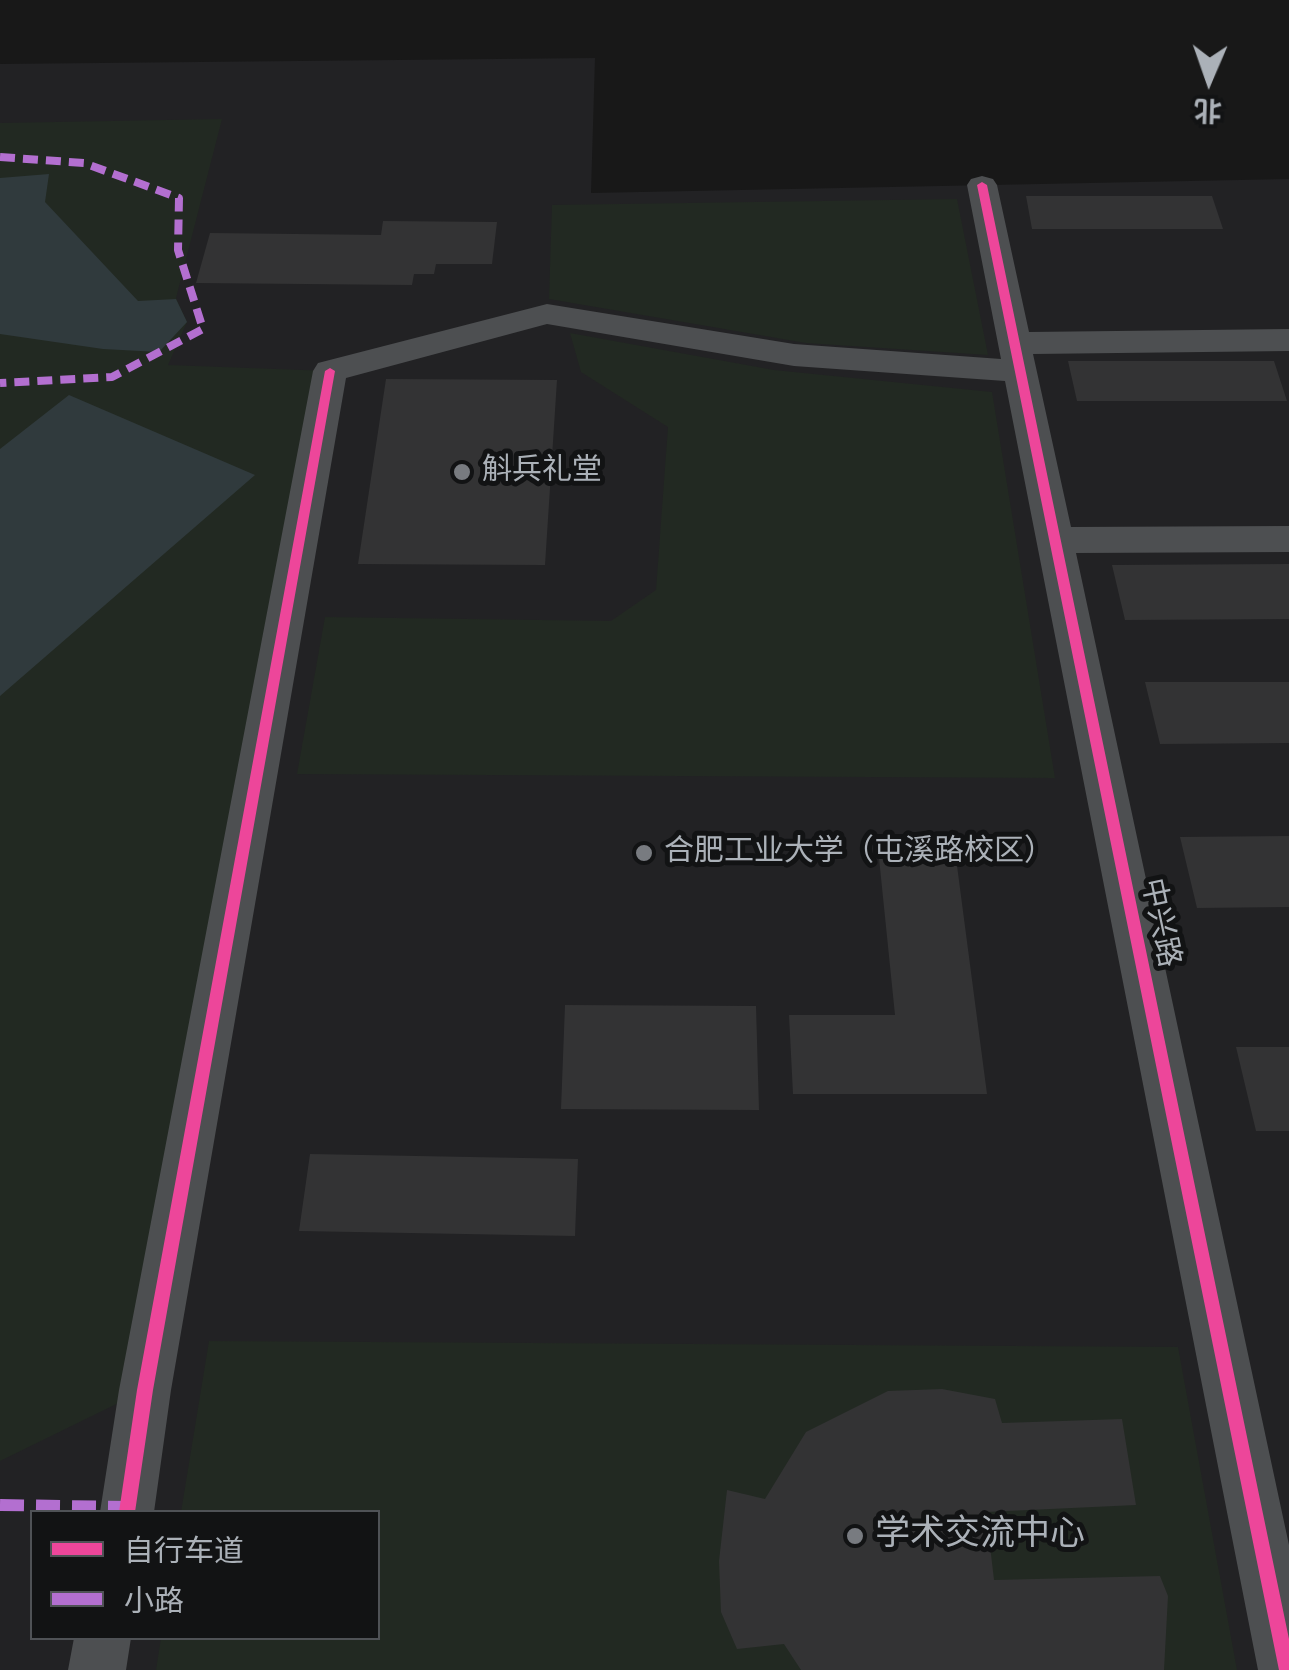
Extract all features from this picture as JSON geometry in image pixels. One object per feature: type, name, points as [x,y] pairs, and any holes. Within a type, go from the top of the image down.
[{"type":"street","name":"中兴路","points":[[982,186],[1287,1670]]},
{"type":"street","points":[[128,1510],[145,1390],[330,371],[547,314],[794,355],[1016,357],[1289,340]]},
{"type":"street","points":[[1054,540],[1289,538]]},
{"type":"street","points":[[97,1670],[103,1640]]},
{"type":"shaded area","name":"合肥工业大学（屯溪路校区）","points":[[595,58],[591,193],[1289,179],[1289,1670],[0,1670],[0,64]]},
{"type":"shaded area","points":[[222,119],[176,298],[187,322],[168,365],[330,371],[145,1390],[0,1461],[0,123]]},
{"type":"shaded area","points":[[49,174],[45,202],[138,301],[176,299],[187,322],[159,352],[103,349],[0,334],[0,178]]},
{"type":"shaded area","points":[[957,199],[988,355],[806,343],[549,299],[552,205]]},
{"type":"shaded area","points":[[570,333],[774,370],[992,392],[1055,778],[297,774],[325,617],[611,621],[656,590],[668,427],[581,372]]},
{"type":"shaded area","points":[[69,395],[255,475],[0,696],[0,449]]},
{"type":"shaded area","points":[[209,1341],[1178,1347],[1237,1670],[156,1670],[161,1640],[380,1640],[380,1510],[181,1510]]},
{"type":"building","points":[[1026,196],[1212,196],[1223,229],[1032,229]]},
{"type":"building","points":[[383,221],[497,222],[492,264],[436,264],[434,274],[414,274],[412,285],[196,283],[210,233],[381,235]]},
{"type":"building","points":[[1068,361],[1274,361],[1287,401],[1077,401]]},
{"type":"building","name":"斛兵礼堂","points":[[386,379],[557,380],[545,565],[358,564]]},
{"type":"building","points":[[1289,564],[1289,619],[1125,620],[1112,565]]},
{"type":"building","points":[[1145,682],[1289,682],[1289,743],[1160,744]]},
{"type":"building","points":[[1289,836],[1289,907],[1197,908],[1180,837]]},
{"type":"building","points":[[879,858],[956,858],[987,1094],[793,1094],[789,1015],[895,1015]]},
{"type":"building","points":[[565,1005],[756,1006],[759,1110],[561,1109]]},
{"type":"building","points":[[1236,1047],[1289,1047],[1289,1131],[1256,1131]]},
{"type":"building","points":[[310,1154],[578,1159],[575,1236],[299,1231]]},
{"type":"building","name":"学术交流中心","points":[[942,1389],[995,1399],[1002,1423],[1122,1419],[1136,1505],[986,1512],[994,1580],[1160,1576],[1168,1596],[1164,1670],[801,1670],[784,1644],[737,1649],[721,1612],[719,1561],[727,1490],[765,1499],[806,1432],[888,1391]]},
{"type":"marked path","points":[[0,157],[84,163],[179,198],[178,250],[203,329],[112,377],[0,383]]},
{"type":"marked path","points":[[0,1505],[128,1507]]},
{"type":"cycle path","points":[[982,185],[1287,1670]]},
{"type":"cycle path","points":[[127,1510],[145,1390],[330,371]]},
{"type":"place","name":"斛兵礼堂","points":[[462,472]]},
{"type":"place","name":"合肥工业大学（屯溪路校区）","points":[[644,853]]},
{"type":"place","name":"学术交流中心","points":[[855,1536]]}]
